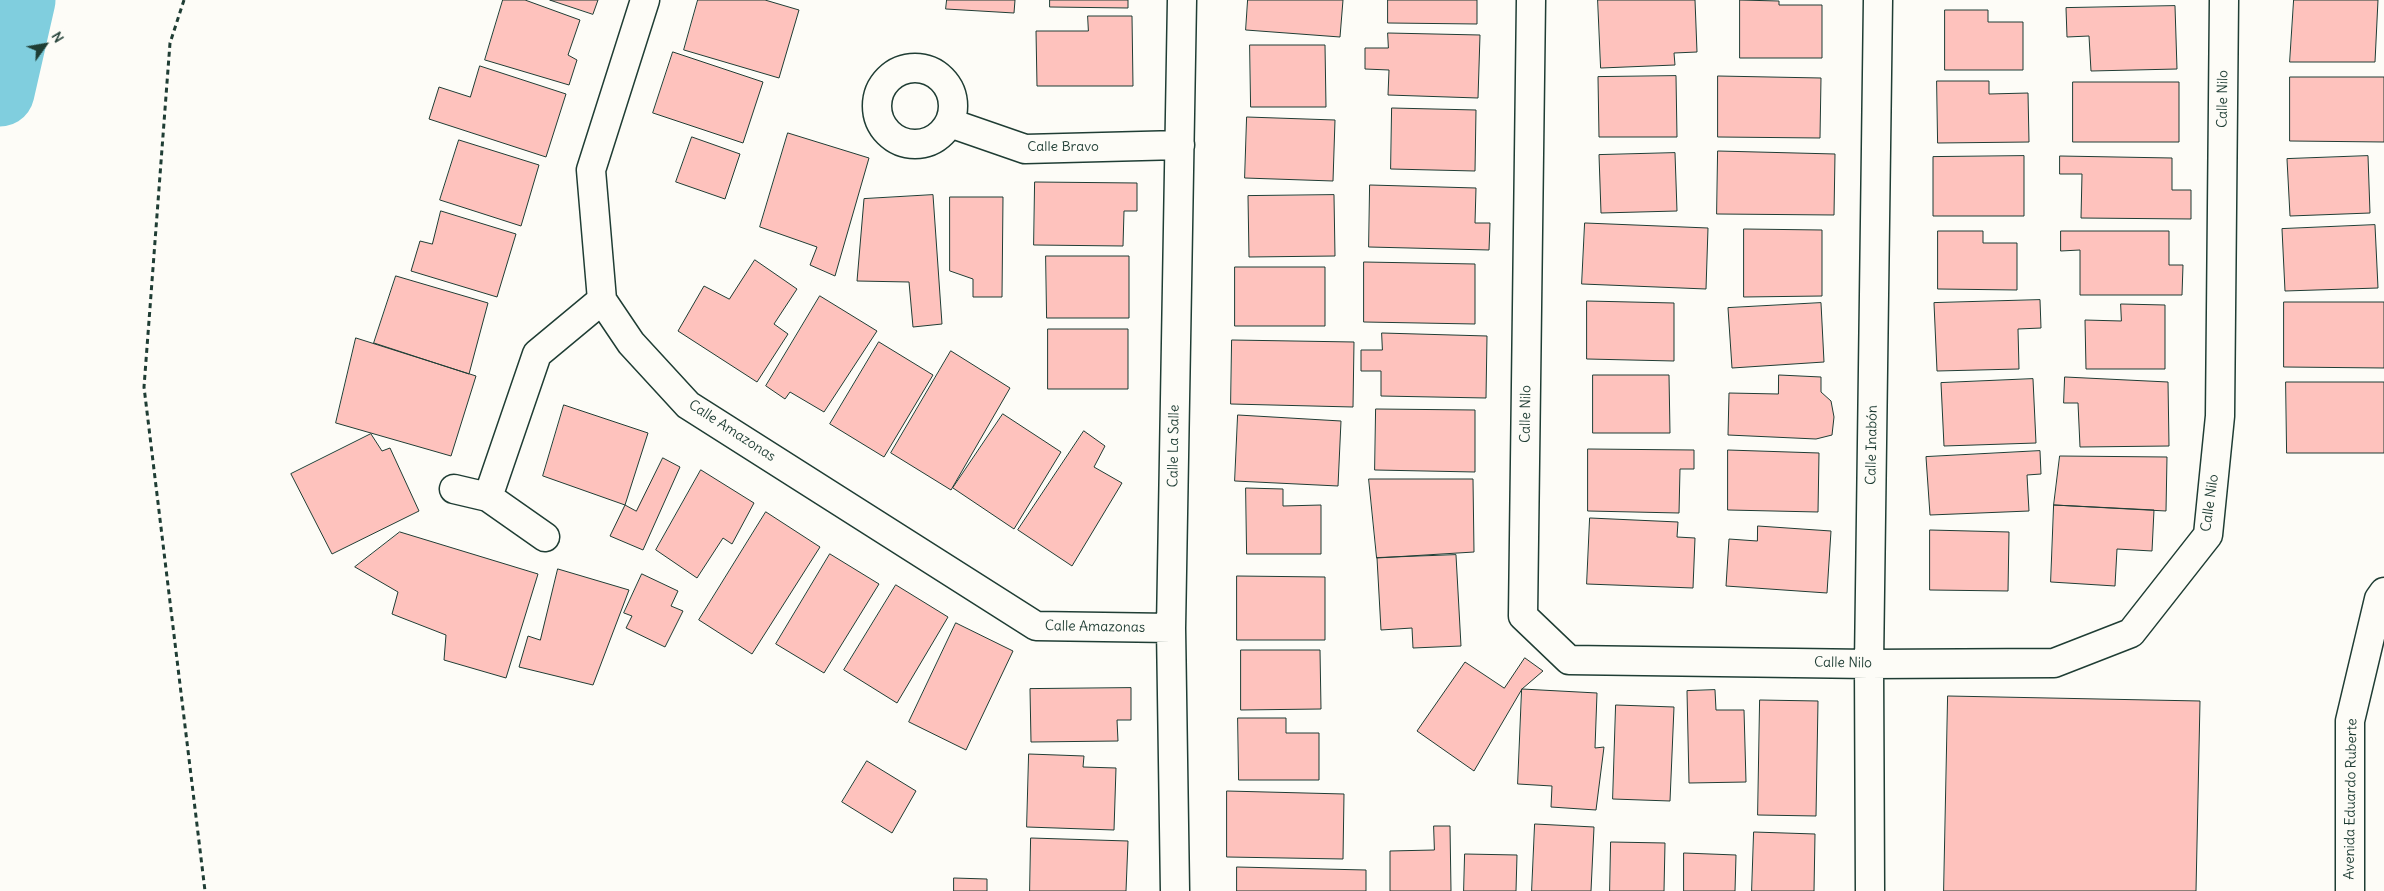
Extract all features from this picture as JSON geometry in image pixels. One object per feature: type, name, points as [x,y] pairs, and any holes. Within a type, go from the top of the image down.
[{"type":"street","name":"Calle Amazonas","points":[[645,0],[591,170],[602,300],[631,343],[688,404],[1036,626],[1171,628]]},
{"type":"street","name":"Calle La Salle","points":[[1176,891],[1171,628],[1182,0]]},
{"type":"street","name":"Calle Nilo","points":[[1531,0],[1523,616],[1569,660],[1869,664],[2054,663],[2132,633],[2208,535],[2220,416],[2224,0]]},
{"type":"street","name":"Calle Inabón","points":[[1870,891],[1869,664],[1878,0]]},
{"type":"street","name":"Calle Bravo","points":[[950,123],[1026,149],[1180,145]]},
{"type":"street","points":[[488,497],[537,354],[602,300]]},
{"type":"street","points":[[454,489],[488,497],[545,537]]},
{"type":"street","name":"Avenida Eduardo Ruberte","points":[[2350,891],[2350,721],[2379,600],[2384,592]]},
{"type":"path","points":[[184,0],[170,43],[144,387],[205,891]]},
{"type":"building","points":[[503,0],[525,0],[580,20],[568,55],[577,60],[569,85],[485,60]]},
{"type":"building","points":[[550,0],[598,0],[593,14]]},
{"type":"building","points":[[698,0],[765,0],[799,10],[779,78],[684,50]]},
{"type":"building","points":[[947,0],[1015,0],[1014,13],[946,9]]},
{"type":"building","points":[[1050,0],[1128,0],[1128,8],[1050,7]]},
{"type":"building","points":[[1248,0],[1343,0],[1340,37],[1246,30]]},
{"type":"building","points":[[1388,0],[1477,0],[1477,24],[1388,23]]},
{"type":"building","points":[[1598,0],[1695,0],[1697,52],[1674,53],[1675,65],[1601,68]]},
{"type":"building","points":[[1740,0],[1779,1],[1779,5],[1822,5],[1822,58],[1740,58]]},
{"type":"building","points":[[2294,0],[2378,0],[2375,62],[2290,62]]},
{"type":"building","points":[[2175,6],[2177,69],[2091,71],[2089,36],[2067,37],[2066,8]]},
{"type":"building","points":[[1945,10],[1988,10],[1988,22],[2023,22],[2023,70],[1945,70]]},
{"type":"building","points":[[1088,16],[1132,16],[1133,86],[1037,86],[1036,31],[1088,31]]},
{"type":"building","points":[[1388,33],[1480,35],[1478,98],[1388,95],[1389,70],[1365,69],[1365,48],[1388,48]]},
{"type":"building","points":[[1250,45],[1325,45],[1326,107],[1251,107]]},
{"type":"building","points":[[673,52],[763,82],[743,143],[653,113]]},
{"type":"building","points":[[480,66],[566,94],[546,157],[429,119],[439,87],[470,97]]},
{"type":"building","points":[[1676,76],[1677,137],[1599,137],[1598,77]]},
{"type":"building","points":[[1718,76],[1821,78],[1820,138],[1718,137]]},
{"type":"building","points":[[2290,77],[2384,77],[2384,142],[2290,141]]},
{"type":"building","points":[[1937,81],[1989,81],[1989,94],[2028,93],[2029,142],[1938,143]]},
{"type":"building","points":[[2073,82],[2179,82],[2179,142],[2073,142]]},
{"type":"building","points":[[1392,108],[1476,110],[1475,171],[1391,169]]},
{"type":"building","points":[[1247,117],[1335,120],[1333,181],[1245,178]]},
{"type":"building","points":[[788,133],[869,158],[835,276],[810,265],[817,247],[760,227]]},
{"type":"building","points":[[692,137],[740,154],[725,199],[676,182]]},
{"type":"building","points":[[459,140],[539,165],[521,226],[440,200]]},
{"type":"building","points":[[1718,151],[1835,154],[1834,215],[1717,214]]},
{"type":"building","points":[[1675,153],[1677,211],[1601,213],[1599,155]]},
{"type":"building","points":[[2024,156],[2024,216],[1933,216],[1933,157]]},
{"type":"building","points":[[2060,156],[2172,158],[2172,190],[2191,190],[2191,219],[2081,218],[2082,174],[2060,174]]},
{"type":"building","points":[[2368,156],[2370,213],[2290,216],[2287,159]]},
{"type":"building","points":[[1035,182],[1137,183],[1137,211],[1124,211],[1123,246],[1034,245]]},
{"type":"building","points":[[1370,185],[1476,188],[1475,223],[1490,223],[1489,250],[1369,247]]},
{"type":"building","points":[[933,195],[942,324],[913,327],[909,282],[857,281],[864,199]]},
{"type":"building","points":[[1334,195],[1335,256],[1249,257],[1248,196]]},
{"type":"building","points":[[950,197],[1003,197],[1002,297],[973,297],[973,279],[950,271]]},
{"type":"building","points":[[441,211],[516,234],[497,297],[411,271],[420,241],[432,244]]},
{"type":"building","points":[[1585,223],[1708,228],[1706,289],[1582,284]]},
{"type":"building","points":[[2375,225],[2378,288],[2285,291],[2282,229]]},
{"type":"building","points":[[1744,229],[1822,230],[1822,296],[1744,297]]},
{"type":"building","points":[[1938,231],[1983,231],[1983,243],[2017,243],[2017,290],[1938,289]]},
{"type":"building","points":[[2061,231],[2169,231],[2169,265],[2183,265],[2182,295],[2080,295],[2080,250],[2061,251]]},
{"type":"building","points":[[1046,256],[1129,256],[1129,318],[1047,318]]},
{"type":"building","points":[[755,260],[797,289],[774,324],[788,334],[757,382],[678,331],[704,286],[729,299]]},
{"type":"building","points":[[1364,262],[1475,264],[1475,324],[1364,322]]},
{"type":"building","points":[[1235,267],[1325,267],[1325,326],[1235,326]]},
{"type":"building","points":[[396,276],[488,303],[469,374],[374,343]]},
{"type":"building","points":[[820,296],[877,331],[824,412],[790,392],[785,399],[766,386]]},
{"type":"building","points":[[2040,300],[2041,328],[2018,329],[2019,369],[1937,371],[1934,303]]},
{"type":"building","points":[[1587,301],[1674,303],[1674,361],[1587,359]]},
{"type":"building","points":[[2284,302],[2384,302],[2384,368],[2284,367]]},
{"type":"building","points":[[1821,303],[1824,362],[1732,368],[1728,308]]},
{"type":"building","points":[[2121,304],[2165,305],[2165,369],[2086,369],[2085,320],[2121,321]]},
{"type":"building","points":[[1048,329],[1128,329],[1128,389],[1048,389]]},
{"type":"building","points":[[1382,333],[1487,336],[1486,398],[1381,396],[1381,371],[1361,371],[1361,350],[1382,350]]},
{"type":"building","points":[[356,338],[476,376],[451,456],[336,423]]},
{"type":"building","points":[[1232,340],[1354,342],[1353,407],[1231,404]]},
{"type":"building","points":[[879,342],[933,375],[884,457],[830,424]]},
{"type":"building","points":[[951,351],[1010,388],[951,490],[891,453]]},
{"type":"building","points":[[1593,375],[1669,375],[1670,433],[1593,433]]},
{"type":"building","points":[[1779,375],[1821,377],[1821,392],[1831,401],[1834,417],[1832,435],[1816,439],[1728,435],[1729,393],[1778,394]]},
{"type":"building","points":[[2065,377],[2168,382],[2169,446],[2080,447],[2078,403],[2064,403]]},
{"type":"building","points":[[2033,379],[2036,443],[1944,446],[1941,383]]},
{"type":"building","points":[[2286,382],[2384,382],[2384,453],[2287,453]]},
{"type":"building","points":[[564,405],[648,433],[625,505],[543,476]]},
{"type":"building","points":[[1376,409],[1475,410],[1475,472],[1375,470]]},
{"type":"building","points":[[1003,414],[1061,452],[1014,529],[953,488]]},
{"type":"building","points":[[1238,415],[1341,421],[1338,486],[1235,481]]},
{"type":"building","points":[[1084,431],[1105,446],[1094,467],[1122,483],[1072,566],[1018,530]]},
{"type":"building","points":[[371,434],[382,451],[390,448],[419,511],[332,554],[291,474]]},
{"type":"building","points":[[1588,449],[1694,450],[1694,469],[1680,469],[1679,513],[1588,511]]},
{"type":"building","points":[[1728,450],[1819,453],[1818,512],[1728,510]]},
{"type":"building","points":[[2040,451],[2041,474],[2027,475],[2029,511],[1930,515],[1926,457]]},
{"type":"building","points":[[2060,456],[2167,457],[2166,511],[2054,505]]},
{"type":"building","points":[[663,458],[680,467],[643,550],[610,536],[625,505],[636,511]]},
{"type":"building","points":[[701,470],[754,503],[732,544],[723,538],[697,578],[656,550]]},
{"type":"building","points":[[1369,479],[1473,479],[1474,552],[1377,558]]},
{"type":"building","points":[[1246,488],[1283,489],[1283,506],[1321,505],[1321,554],[1247,554]]},
{"type":"building","points":[[2054,505],[2154,510],[2152,551],[2117,549],[2115,586],[2051,582]]},
{"type":"building","points":[[766,512],[820,547],[752,654],[699,620]]},
{"type":"building","points":[[1590,518],[1678,522],[1677,537],[1695,538],[1693,588],[1587,584]]},
{"type":"building","points":[[1758,526],[1831,531],[1827,593],[1726,586],[1729,539],[1757,541]]},
{"type":"building","points":[[1930,530],[2009,532],[2008,591],[1930,590]]},
{"type":"building","points":[[400,532],[538,574],[506,678],[444,660],[446,635],[392,614],[398,592],[355,567]]},
{"type":"building","points":[[830,554],[879,584],[824,673],[776,644]]},
{"type":"building","points":[[1456,555],[1461,646],[1413,648],[1412,628],[1381,630],[1377,558]]},
{"type":"building","points":[[558,569],[629,590],[593,685],[519,667],[528,636],[540,640]]},
{"type":"building","points":[[642,574],[678,591],[671,606],[683,611],[665,647],[626,628],[632,616],[624,613]]},
{"type":"building","points":[[1237,576],[1325,577],[1325,640],[1237,640]]},
{"type":"building","points":[[896,585],[948,617],[897,703],[844,670]]},
{"type":"building","points":[[956,623],[1013,651],[966,750],[909,722]]},
{"type":"building","points":[[1241,650],[1320,650],[1321,709],[1241,710]]},
{"type":"building","points":[[1525,658],[1543,671],[1522,689],[1474,771],[1417,731],[1465,662],[1504,688]]},
{"type":"building","points":[[1131,688],[1131,720],[1117,720],[1118,741],[1031,742],[1030,689]]},
{"type":"building","points":[[1522,689],[1597,693],[1595,748],[1604,747],[1596,810],[1551,807],[1552,786],[1518,784]]},
{"type":"building","points":[[1715,690],[1716,710],[1744,710],[1746,782],[1689,783],[1687,691]]},
{"type":"building","points":[[1948,696],[2200,701],[2196,891],[1944,891]]},
{"type":"building","points":[[1760,700],[1818,701],[1816,816],[1758,815]]},
{"type":"building","points":[[1616,705],[1674,707],[1670,801],[1613,799]]},
{"type":"building","points":[[1238,718],[1286,718],[1286,733],[1319,733],[1319,780],[1239,780]]},
{"type":"building","points":[[1029,754],[1084,756],[1083,767],[1116,768],[1114,830],[1027,827]]},
{"type":"building","points":[[867,761],[916,791],[892,833],[842,802]]},
{"type":"building","points":[[1227,791],[1344,794],[1343,859],[1227,857]]},
{"type":"building","points":[[1535,824],[1594,827],[1591,891],[1532,891]]},
{"type":"building","points":[[1434,826],[1450,826],[1451,891],[1390,891],[1390,851],[1434,850]]},
{"type":"building","points":[[1754,832],[1815,834],[1814,891],[1752,891]]},
{"type":"building","points":[[1031,838],[1128,841],[1126,891],[1030,891]]},
{"type":"building","points":[[1611,842],[1665,843],[1664,891],[1610,891]]},
{"type":"building","points":[[1684,853],[1736,855],[1735,891],[1684,891]]},
{"type":"building","points":[[1465,854],[1517,855],[1516,891],[1464,891]]},
{"type":"building","points":[[1237,867],[1366,870],[1366,891],[1237,891]]},
{"type":"building","points":[[954,878],[987,879],[987,891],[954,891]]},
{"type":"waterway","points":[[0,92],[21,0]]}]
